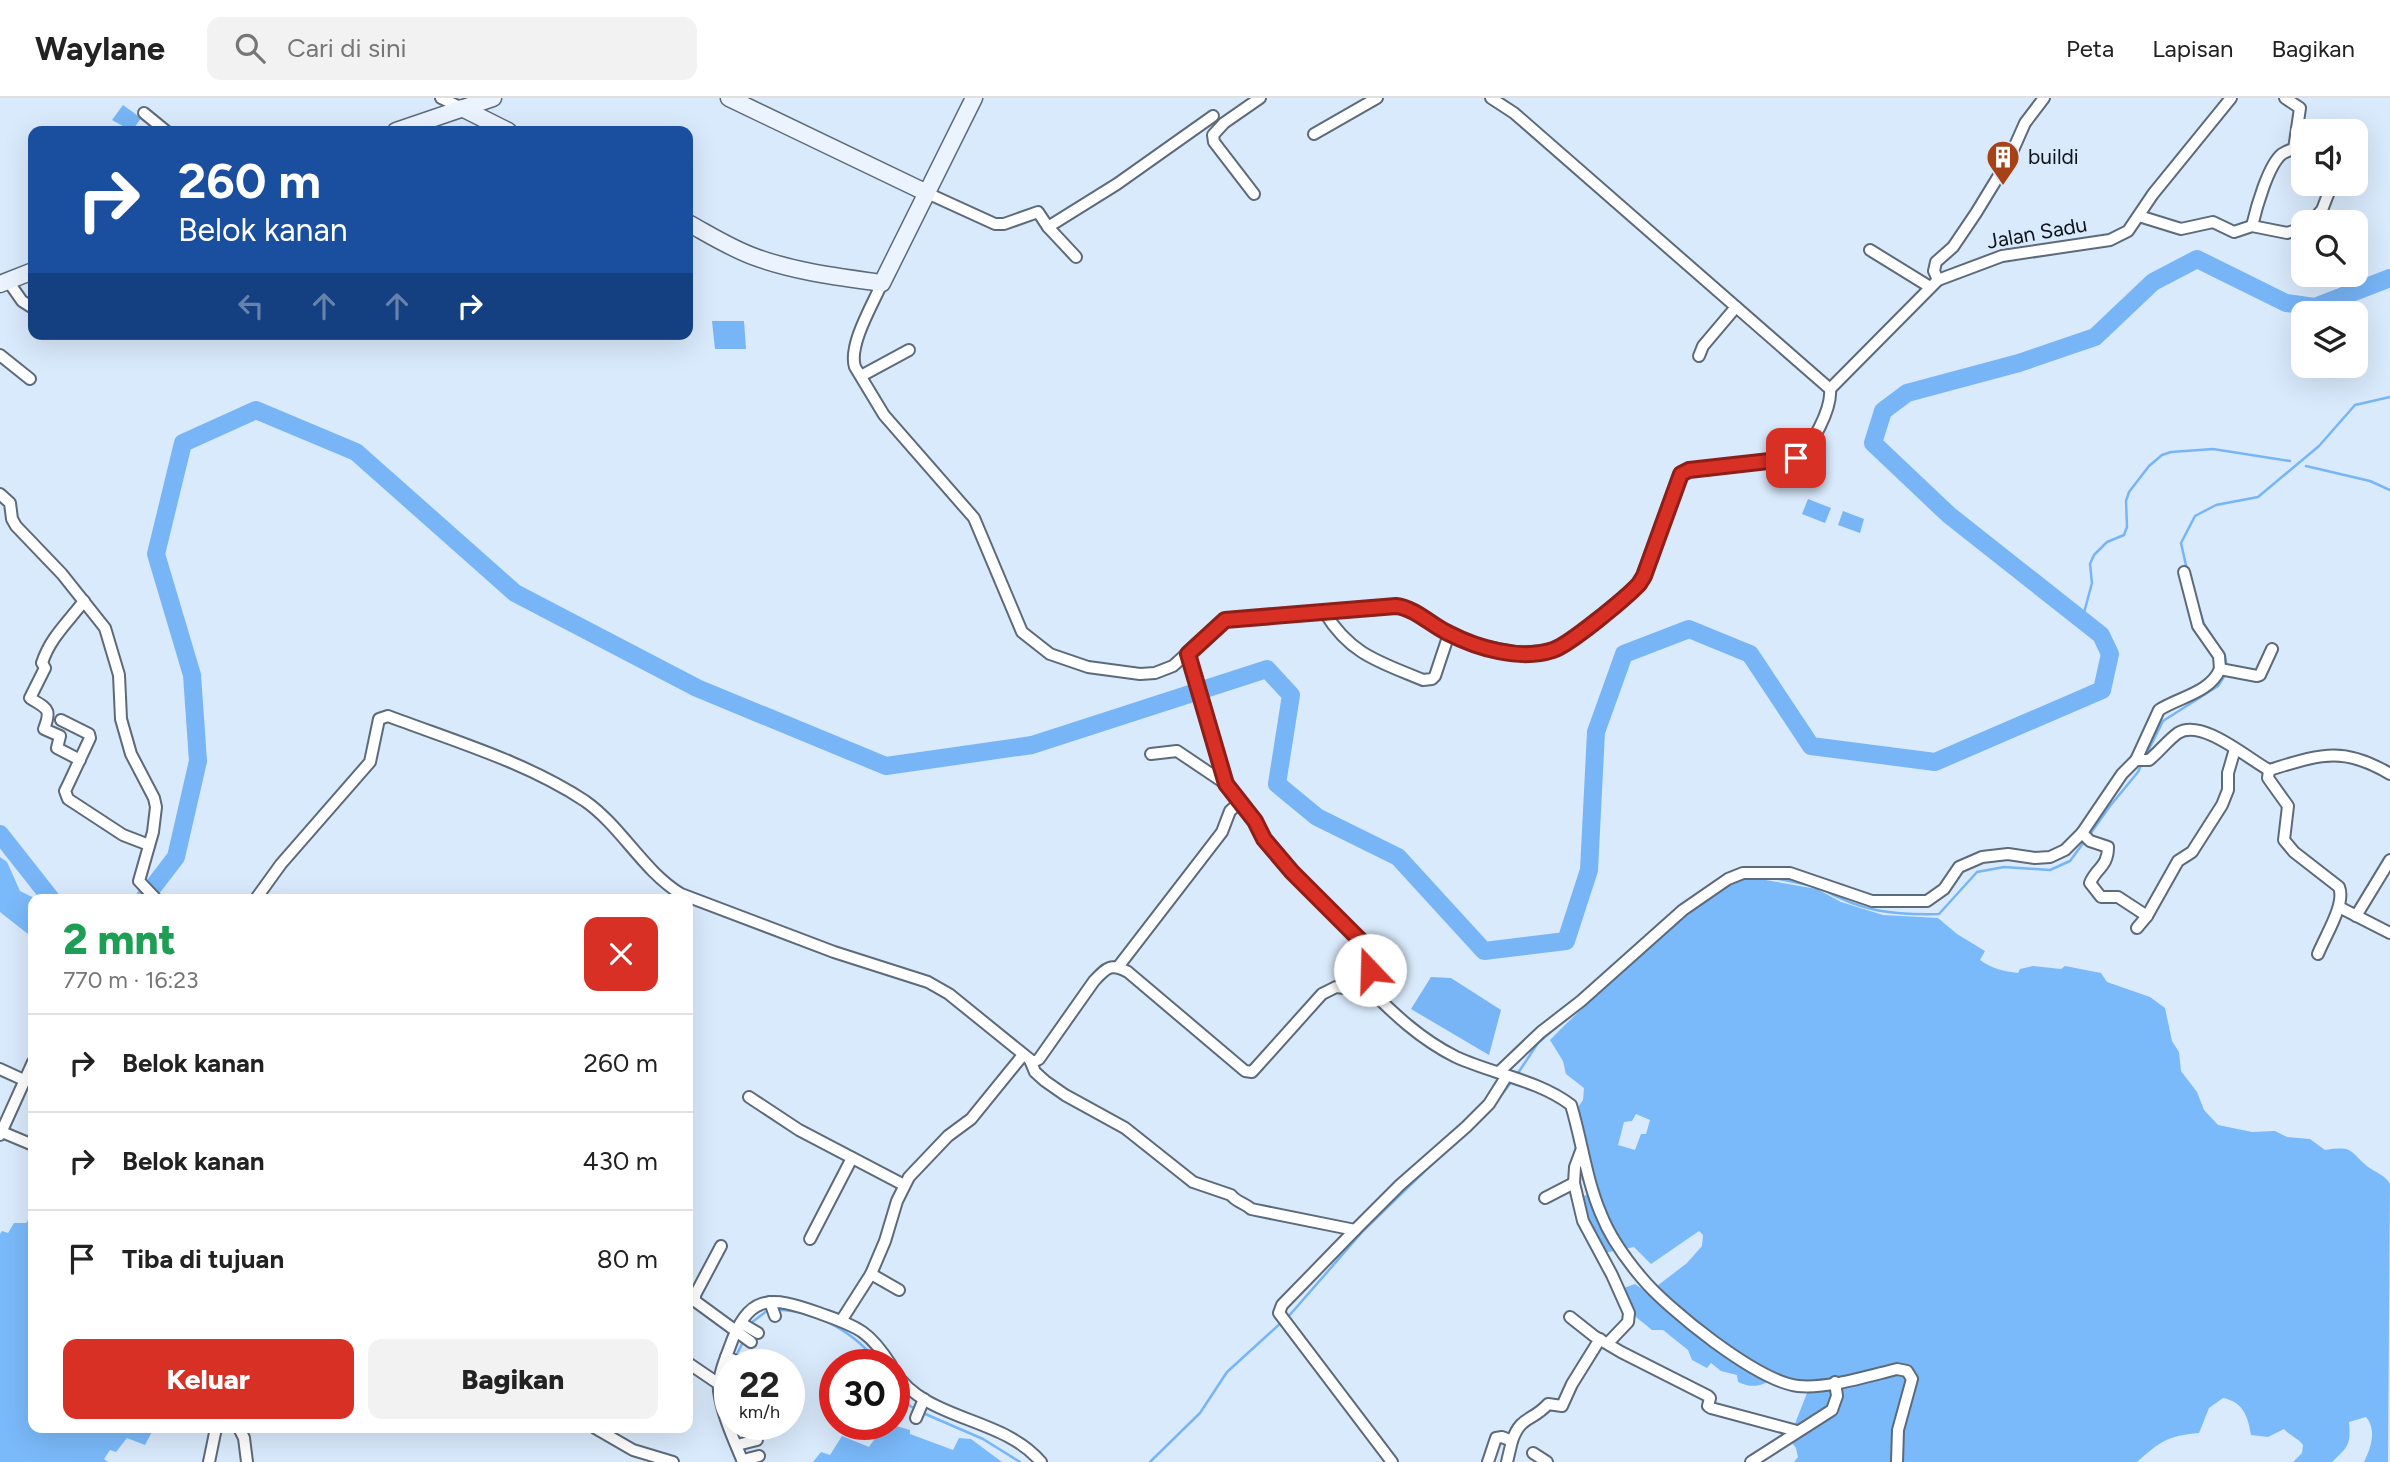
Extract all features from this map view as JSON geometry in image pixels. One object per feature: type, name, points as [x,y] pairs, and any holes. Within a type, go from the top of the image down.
[{"type":"main road","points":[[412,126],[494,98]]},
{"type":"main road","points":[[730,98],[927,193]]},
{"type":"main road","points":[[693,226],[736,250],[758,258],[822,274],[882,283],[974,98]]},
{"type":"main road","points":[[462,108],[498,126]]},
{"type":"main road","points":[[4,283],[28,273]]},
{"type":"street","points":[[441,98],[462,108]]},
{"type":"street","points":[[1254,194],[1214,142],[1213,135],[1224,122],[1260,98]]},
{"type":"street","points":[[1314,134],[1377,98]]},
{"type":"street","points":[[882,283],[856,342],[853,359],[884,415],[974,518],[1022,632],[1051,654],[1088,667],[1140,674],[1155,673],[1172,666],[1188,654],[1225,620],[1401,607],[1449,634],[1478,645],[1519,653],[1554,650],[1571,640],[1639,584],[1681,474],[1689,470],[1796,458],[1805,449],[1826,413],[1830,389],[1514,113],[1491,98]]},
{"type":"street","points":[[1870,250],[1934,284],[1936,262],[1953,247],[1976,214],[2009,159],[2025,123],[2044,98]]},
{"type":"street","name":"Jalan Sadu","points":[[1830,389],[1934,284],[2002,256],[2110,240],[2128,231],[2153,194],[2231,98]]},
{"type":"street","points":[[2284,98],[2300,108],[2300,119]]},
{"type":"street","points":[[144,113],[160,126]]},
{"type":"street","points":[[1048,228],[1117,184],[1213,116]]},
{"type":"street","points":[[2252,226],[2261,192],[2277,160],[2280,155],[2291,151]]},
{"type":"street","points":[[927,193],[995,224],[1038,212],[1048,228],[1076,257]]},
{"type":"street","points":[[2139,216],[2181,229],[2213,222],[2234,232],[2252,226],[2291,232]]},
{"type":"street","points":[[4,283],[28,305]]},
{"type":"street","points":[[1699,356],[1703,346],[1736,307]]},
{"type":"street","points":[[861,376],[909,350]]},
{"type":"street","points":[[0,355],[30,379]]},
{"type":"street","points":[[0,494],[10,503],[12,519],[16,526],[105,628],[119,674],[121,719],[131,754],[154,798],[156,817],[139,881],[151,894]]},
{"type":"street","points":[[2184,572],[2198,626],[2220,656],[2224,669]]},
{"type":"street","points":[[80,760],[57,748],[60,736],[44,729],[49,715],[47,709],[30,698],[45,668],[42,663],[56,633],[66,625],[84,601]]},
{"type":"street","points":[[1325,613],[1334,628],[1363,655],[1423,680],[1435,676],[1449,634]]},
{"type":"street","points":[[2224,669],[2260,675],[2272,649]]},
{"type":"street","points":[[1188,654],[1226,784]]},
{"type":"street","points":[[2140,760],[2159,710],[2203,688],[2224,669]]},
{"type":"street","points":[[259,894],[281,864],[370,762],[379,719],[388,716],[536,773],[586,802],[602,815],[664,884],[681,894]]},
{"type":"street","points":[[61,720],[89,734],[88,743],[65,791],[68,799],[123,835],[149,845]]},
{"type":"street","points":[[1392,1462],[1279,1313],[1282,1305],[1400,1185],[1489,1104],[1541,1032],[1581,1001],[1674,918],[1728,879],[1743,873],[1790,873],[1872,901],[1927,901],[1944,889],[1959,867],[1982,857],[2008,854],[2050,857],[2065,850],[2085,836],[2122,774],[2185,731],[2207,733],[2269,769],[2330,754],[2351,755],[2390,774]]},
{"type":"street","points":[[2137,928],[2147,916],[2178,861],[2192,852],[2222,805],[2228,790],[2228,773],[2235,749]]},
{"type":"street","points":[[1026,1058],[1037,1061],[1040,1059],[1105,969],[1118,967],[1128,972],[1248,1072],[1257,1068],[1322,994],[1336,987],[1361,990],[1370,978],[1370,960],[1360,940],[1292,872],[1264,839],[1255,821],[1226,784],[1177,751],[1151,754]]},
{"type":"street","points":[[2269,769],[2268,778],[2288,806],[2284,840],[2294,852],[2339,887],[2342,895],[2318,954]]},
{"type":"street","points":[[1118,967],[1175,890],[1189,877],[1222,832],[1230,811],[1240,802]]},
{"type":"street","points":[[2085,836],[2109,850],[2106,864],[2091,878],[2090,883],[2101,897],[2118,897],[2147,916]]},
{"type":"street","points":[[2356,916],[2390,860]]},
{"type":"street","points":[[693,899],[834,952],[928,982],[949,994],[1026,1058],[1045,1081],[1125,1128],[1193,1182],[1230,1194],[1251,1209],[1355,1230]]},
{"type":"street","points":[[2339,907],[2390,933]]},
{"type":"street","points":[[1366,986],[1404,1024],[1455,1056],[1551,1093],[1571,1105],[1581,1151],[1601,1214],[1616,1244],[1643,1279],[1682,1315],[1748,1365],[1769,1377],[1794,1386],[1815,1387],[1897,1369],[1907,1371],[1912,1379],[1898,1430],[1897,1462]]},
{"type":"street","points":[[841,1321],[871,1274],[904,1185],[948,1136],[971,1119],[1026,1058]]},
{"type":"street","points":[[0,1069],[24,1080]]},
{"type":"street","points":[[28,1072],[1,1133],[28,1143]]},
{"type":"street","points":[[749,1097],[799,1130],[904,1185]]},
{"type":"street","points":[[1507,1462],[1512,1441],[1521,1422],[1536,1415],[1548,1404],[1562,1406],[1572,1384],[1604,1341],[1628,1322],[1629,1313],[1583,1221],[1574,1183],[1575,1167],[1581,1151]]},
{"type":"street","points":[[810,1239],[852,1158]]},
{"type":"street","points":[[1545,1198],[1574,1183]]},
{"type":"street","points":[[721,1246],[694,1298],[748,1333]]},
{"type":"street","points":[[871,1274],[899,1290]]},
{"type":"street","points":[[741,1349],[748,1333],[751,1308],[799,1312],[820,1320],[841,1321],[856,1326],[870,1336],[879,1349]]},
{"type":"street","points":[[1570,1317],[1604,1341],[1654,1370],[1708,1395],[1711,1408],[1797,1431]]},
{"type":"street","points":[[693,1366],[714,1378]]},
{"type":"street","points":[[1751,1462],[1832,1409],[1837,1396],[1835,1382]]},
{"type":"street","points":[[910,1395],[920,1409],[1001,1432],[1022,1444],[1041,1462]]},
{"type":"street","points":[[209,1462],[215,1433]]},
{"type":"street","points":[[242,1433],[247,1462]]},
{"type":"street","points":[[604,1433],[633,1450],[673,1462]]},
{"type":"street","points":[[1488,1462],[1496,1438],[1512,1441]]},
{"type":"street","points":[[1533,1453],[1547,1462]]},
{"type":"shaded area","points":[[123,105],[141,118],[135,126],[123,126],[112,120]]},
{"type":"shaded area","points":[[712,321],[744,321],[746,349],[715,349]]},
{"type":"shaded area","points":[[1808,499],[1831,508],[1825,523],[1802,514]]},
{"type":"shaded area","points":[[1843,511],[1864,519],[1860,533],[1838,525]]},
{"type":"shaded area","points":[[0,857],[7,862],[20,891],[28,895],[28,934],[0,912]]},
{"type":"shaded area","points":[[1748,877],[1817,889],[1841,902],[1883,915],[1938,918],[1957,934],[1985,951],[1980,960],[2003,970],[2018,973],[2020,969],[2033,966],[2061,969],[2065,966],[2101,973],[2107,982],[2150,997],[2165,1008],[2172,1041],[2179,1052],[2181,1071],[2197,1092],[2204,1110],[2218,1125],[2252,1132],[2275,1131],[2287,1137],[2310,1139],[2325,1150],[2346,1149],[2386,1178],[2390,1184],[2388,1462],[2364,1462],[2371,1445],[2372,1433],[2366,1417],[2349,1422],[2347,1445],[2332,1462],[2293,1462],[2302,1453],[2303,1445],[2299,1441],[2284,1429],[2268,1437],[2251,1435],[2240,1406],[2223,1398],[2209,1408],[2199,1433],[2165,1441],[2137,1462],[1794,1462],[1798,1457],[1792,1443],[1796,1421],[1811,1383],[1776,1377],[1758,1386],[1738,1382],[1737,1375],[1721,1371],[1711,1363],[1707,1368],[1692,1360],[1688,1350],[1663,1330],[1652,1330],[1636,1317],[1624,1288],[1635,1284],[1648,1293],[1687,1263],[1702,1246],[1703,1235],[1699,1231],[1651,1264],[1634,1247],[1604,1253],[1585,1219],[1581,1198],[1596,1189],[1576,1110],[1583,1100],[1584,1088],[1566,1074],[1563,1061],[1550,1040],[1598,993],[1683,918],[1720,890]],"holes":[[[1636,1114],[1650,1120],[1646,1134],[1641,1134],[1635,1150],[1618,1145],[1624,1122],[1632,1121]]]},
{"type":"shaded area","points":[[1431,977],[1451,978],[1501,1010],[1489,1055],[1411,1009]]},
{"type":"shaded area","points":[[28,1220],[28,1433],[151,1433],[145,1445],[127,1438],[116,1452],[110,1450],[104,1459],[108,1462],[0,1462],[0,1234],[2,1231],[8,1233],[14,1223],[26,1223]]},
{"type":"shaded area","points":[[910,1434],[953,1450],[959,1438],[971,1439],[1002,1462],[813,1462],[821,1452],[830,1455],[839,1440],[852,1440],[869,1447],[874,1440],[910,1440]]},
{"type":"waterway","points":[[148,894],[176,857],[198,761],[192,675],[156,554],[183,443],[256,410],[356,452],[515,593],[697,688],[886,766],[1032,745],[1267,669],[1291,695],[1277,784],[1317,817],[1398,857],[1484,951],[1566,941],[1589,870],[1596,732],[1624,654],[1689,629],[1750,654],[1811,746],[1935,762],[2102,690],[2110,654],[2101,635],[1949,515],[1873,443],[1883,411],[1907,393],[2019,363],[2095,337],[2153,282],[2197,259],[2286,303],[2315,307],[2390,278]]},
{"type":"waterway","points":[[2187,570],[2181,543],[2195,516],[2216,505],[2258,497],[2319,446],[2355,405],[2390,397]]},
{"type":"waterway","points":[[2082,620],[2092,583],[2090,564],[2094,555],[2107,542],[2124,535],[2129,492],[2149,466],[2162,455],[2213,449],[2290,461]]},
{"type":"waterway","points":[[2306,466],[2370,481],[2390,490]]},
{"type":"waterway","points":[[2197,603],[2204,624],[2225,656],[2227,668]]},
{"type":"waterway","points":[[2145,757],[2163,721],[2218,686],[2225,675]]},
{"type":"waterway","points":[[2088,837],[2142,763]]},
{"type":"waterway","points":[[0,834],[47,894]]},
{"type":"waterway","points":[[1822,889],[1851,903],[1878,910],[1939,914],[1977,872],[2004,867],[2050,870],[2070,861],[2084,842]]},
{"type":"waterway","points":[[1774,878],[1809,885]]},
{"type":"waterway","points":[[1516,1076],[1538,1043],[1567,1018]]},
{"type":"waterway","points":[[1497,1101],[1512,1081]]},
{"type":"waterway","points":[[1288,1317],[1363,1231],[1432,1164]]},
{"type":"waterway","points":[[751,1323],[768,1310]]},
{"type":"waterway","points":[[778,1310],[821,1319],[848,1334],[865,1349]]},
{"type":"waterway","points":[[1150,1462],[1200,1413],[1227,1372],[1283,1321]]},
{"type":"waterway","points":[[740,1349],[743,1342]]},
{"type":"waterway","points":[[910,1406],[917,1410]]},
{"type":"waterway","points":[[923,1413],[983,1439],[1020,1462]]},
{"type":"place","name":"buildi","points":[[2003,187]]},
{"type":"route","points":[[1370,970],[1370,960],[1360,940],[1292,872],[1264,839],[1255,821],[1226,784],[1188,654],[1225,620],[1396,606],[1406,608],[1449,634],[1495,650],[1519,653],[1554,650],[1571,640],[1639,584],[1681,474],[1689,470],[1796,458]]}]
